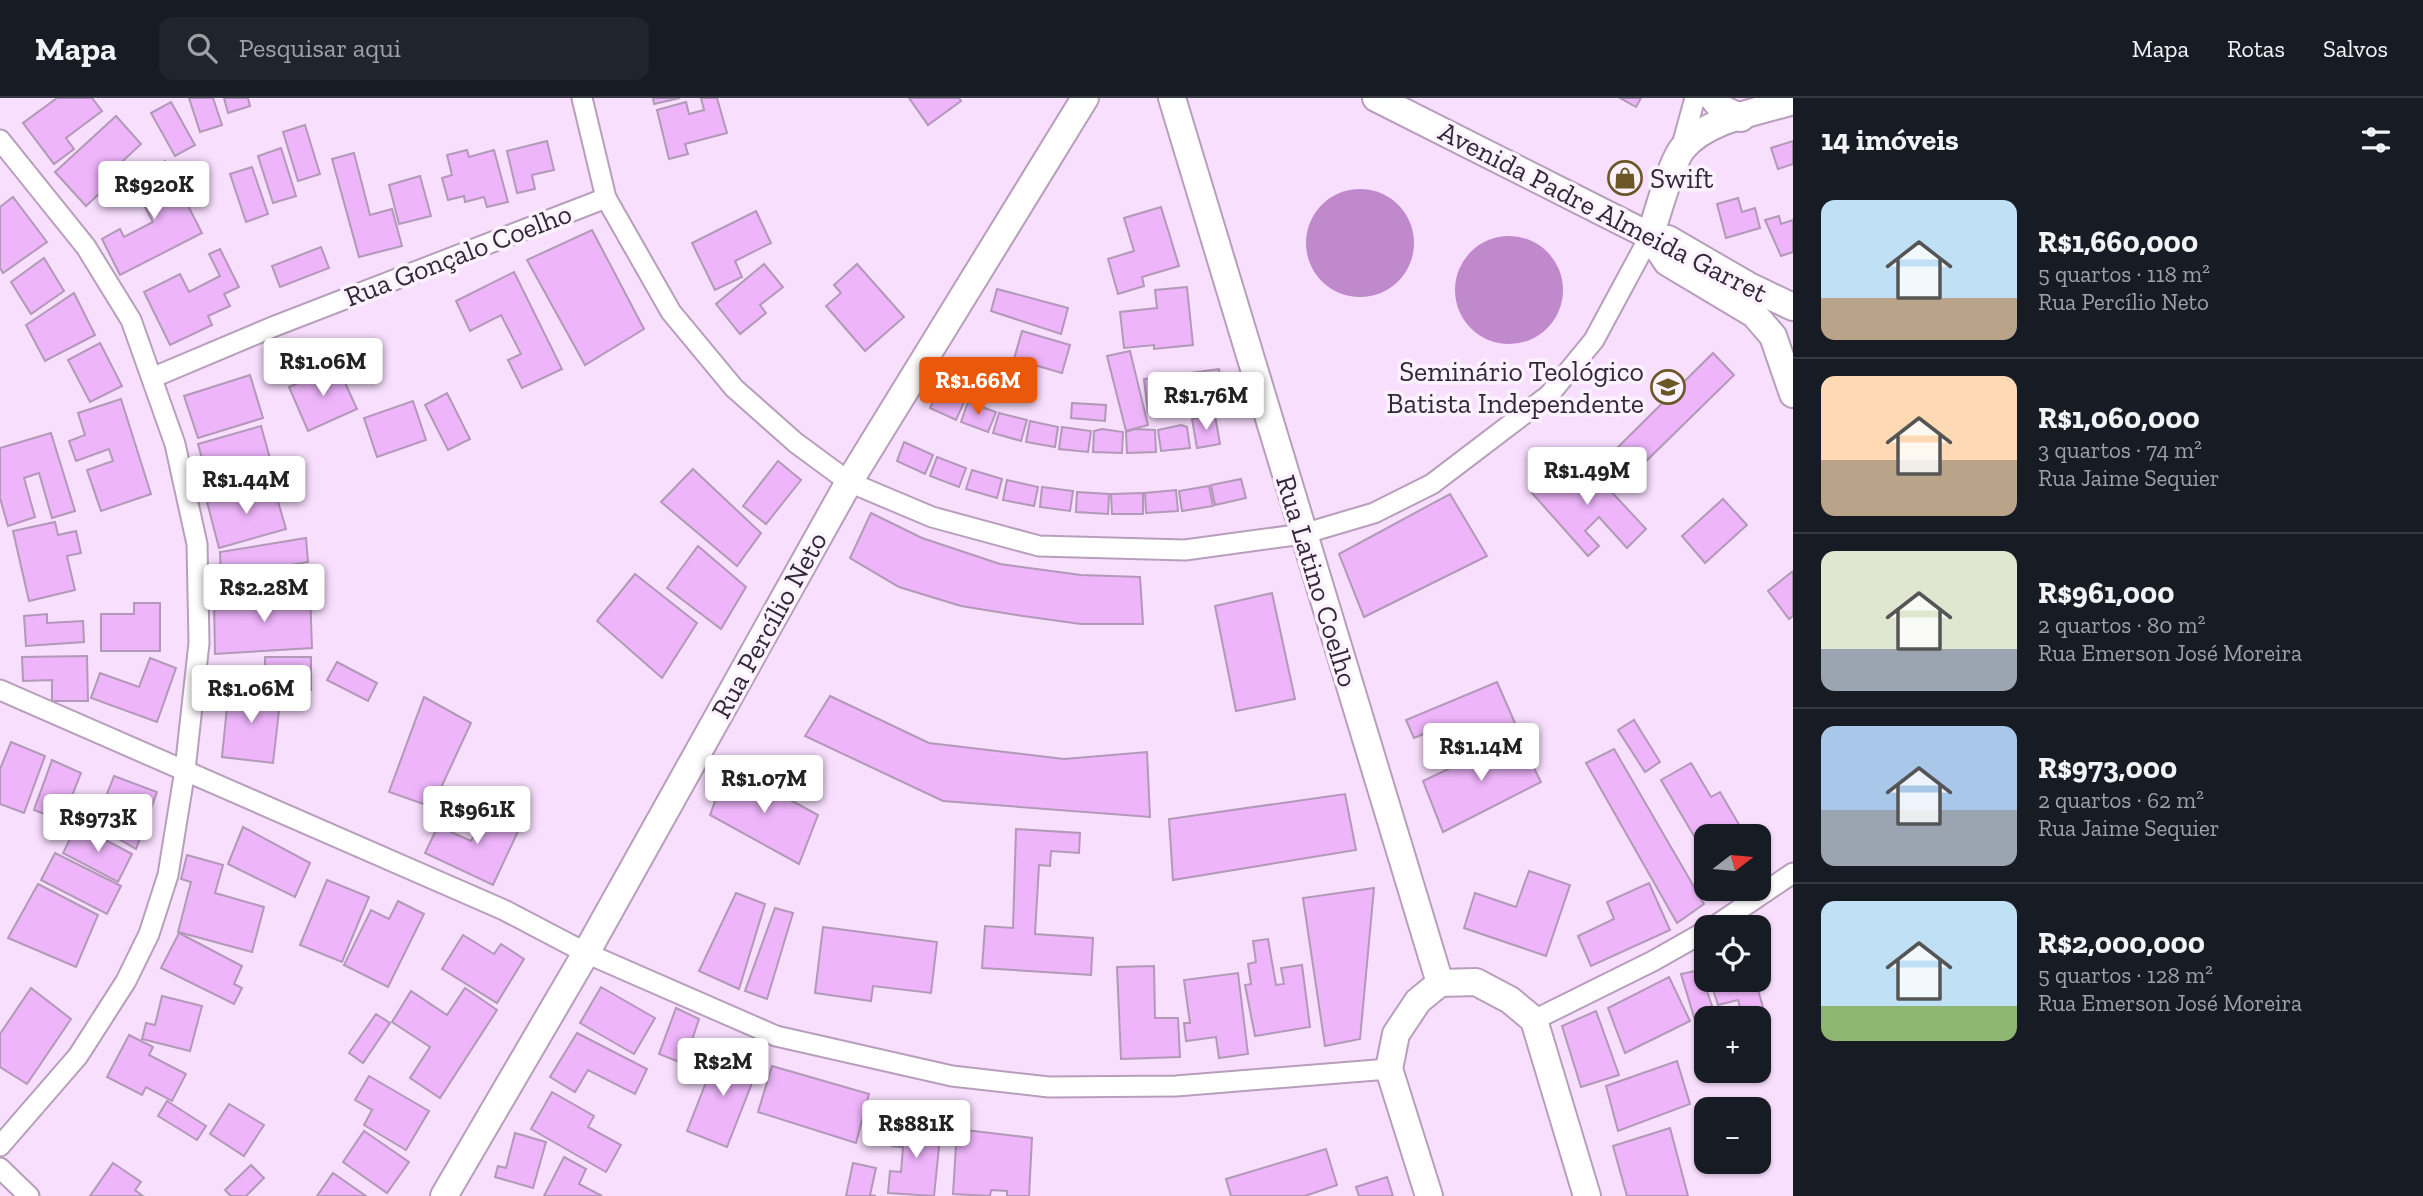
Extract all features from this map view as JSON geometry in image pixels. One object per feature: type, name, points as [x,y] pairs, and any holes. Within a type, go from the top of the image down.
[{"type":"main road","name":"Rua Percílio Neto","points":[[444,1196],[586,953],[849,482],[1085,98]]},
{"type":"main road","name":"Rua Latino Coelho","points":[[1172,98],[1440,983]]},
{"type":"main road","name":"Avenida Padre Almeida Garret","points":[[1376,98],[1650,236],[1668,239],[1749,286],[1793,307]]},
{"type":"main road","points":[[1713,98],[1721,108],[1741,118]]},
{"type":"main road","points":[[1793,101],[1698,134],[1681,149],[1650,236],[1667,262],[1754,314],[1773,336],[1793,394]]},
{"type":"main road","points":[[1773,336],[1783,322],[1793,316]]},
{"type":"main road","points":[[1429,1196],[1389,1069],[1396,1034],[1418,1001],[1440,983],[1476,982],[1510,1000],[1534,1020],[1587,1196]]},
{"type":"street","points":[[582,98],[606,198],[671,312],[734,388],[796,443],[849,482],[932,517],[1039,546],[1185,550],[1303,534],[1374,513],[1432,484],[1549,395],[1594,340],[1650,236]]},
{"type":"street","points":[[1681,149],[1695,98]]},
{"type":"street","points":[[0,141],[86,247],[131,320],[154,377],[175,444],[197,544],[199,643],[185,770],[168,875],[149,934],[132,969],[78,1056],[0,1146]]},
{"type":"street","name":"Rua Gonçalo Coelho","points":[[154,377],[606,198]]},
{"type":"street","points":[[0,690],[504,910],[586,953],[776,1036],[952,1076],[1049,1087],[1176,1086],[1389,1069]]},
{"type":"street","points":[[1731,915],[1793,873]]},
{"type":"street","points":[[1534,1020],[1694,938]]},
{"type":"street","points":[[0,1168],[29,1196]]},
{"type":"shaded area","points":[[1360,189],[1381,193],[1398,205],[1410,222],[1414,243],[1410,264],[1398,281],[1381,293],[1360,297],[1339,293],[1322,281],[1310,264],[1306,243],[1310,222],[1322,205],[1339,193]]},
{"type":"shaded area","points":[[1509,236],[1530,240],[1547,252],[1559,269],[1563,290],[1559,311],[1547,328],[1530,340],[1509,344],[1488,340],[1471,328],[1459,311],[1455,290],[1459,269],[1471,252],[1488,240]]},
{"type":"building","points":[[57,98],[92,98],[102,111],[66,138],[74,149],[54,164],[23,123]]},
{"type":"building","points":[[189,98],[213,98],[222,125],[200,132]]},
{"type":"building","points":[[224,98],[248,98],[250,106],[228,113]]},
{"type":"building","points":[[653,98],[680,98],[654,104]]},
{"type":"building","points":[[701,98],[717,98],[727,133],[685,144],[688,154],[669,159],[657,110],[686,102],[689,114],[704,110]]},
{"type":"building","points":[[909,98],[959,98],[961,101],[928,125]]},
{"type":"building","points":[[1620,98],[1641,98],[1636,107]]},
{"type":"building","points":[[171,102],[195,145],[175,156],[151,113]]},
{"type":"building","points":[[116,116],[141,144],[110,173],[115,179],[86,206],[55,172]]},
{"type":"building","points":[[305,125],[320,174],[298,181],[283,132]]},
{"type":"building","points":[[547,141],[554,170],[532,175],[535,189],[517,193],[507,151]]},
{"type":"building","points":[[1793,141],[1793,164],[1778,169],[1771,148]]},
{"type":"building","points":[[281,148],[296,196],[273,203],[258,156]]},
{"type":"building","points":[[467,150],[469,157],[494,150],[508,202],[487,207],[484,197],[465,202],[464,196],[448,200],[442,178],[452,175],[447,155]]},
{"type":"building","points":[[354,153],[370,215],[392,209],[402,246],[359,257],[332,159]]},
{"type":"building","points":[[165,161],[202,233],[120,275],[102,239],[120,229],[124,237],[153,222],[130,179]]},
{"type":"building","points":[[252,167],[268,214],[246,222],[230,174]]},
{"type":"building","points":[[420,176],[431,216],[399,224],[389,185]]},
{"type":"building","points":[[13,197],[47,242],[3,273],[0,268],[0,207]]},
{"type":"building","points":[[1738,198],[1742,212],[1755,208],[1760,228],[1726,238],[1717,204]]},
{"type":"building","points":[[1161,207],[1179,266],[1142,277],[1144,286],[1118,294],[1108,259],[1134,251],[1124,218]]},
{"type":"building","points":[[756,211],[771,243],[735,261],[742,277],[715,290],[692,243]]},
{"type":"building","points":[[1779,216],[1781,224],[1793,220],[1793,252],[1781,256],[1765,220]]},
{"type":"building","points":[[592,230],[644,329],[585,365],[527,260]]},
{"type":"building","points":[[321,247],[329,268],[280,287],[272,266]]},
{"type":"building","points":[[220,249],[239,287],[224,294],[230,306],[208,316],[212,325],[170,345],[144,292],[180,274],[189,292],[220,276],[209,254]]},
{"type":"building","points":[[44,258],[64,291],[31,314],[11,282]]},
{"type":"building","points":[[764,264],[783,287],[760,305],[766,313],[740,334],[716,304]]},
{"type":"building","points":[[857,264],[904,317],[865,351],[826,306],[841,293],[834,285]]},
{"type":"building","points":[[514,272],[562,369],[522,388],[508,360],[521,354],[501,315],[470,331],[456,301]]},
{"type":"building","points":[[1187,287],[1193,345],[1154,349],[1154,345],[1124,348],[1120,312],[1157,308],[1155,290]]},
{"type":"building","points":[[997,289],[1068,308],[1061,334],[991,311]]},
{"type":"building","points":[[74,293],[95,335],[45,361],[26,325]]},
{"type":"building","points":[[1022,331],[1070,345],[1062,373],[1014,359]]},
{"type":"building","points":[[100,343],[122,386],[90,402],[68,360]]},
{"type":"building","points":[[1130,351],[1148,425],[1126,431],[1107,356]]},
{"type":"building","points":[[1713,353],[1734,375],[1633,474],[1612,453]]},
{"type":"building","points":[[337,365],[357,409],[308,431],[289,387]]},
{"type":"building","points":[[1219,369],[1224,407],[1178,413],[1176,396],[1164,398],[1166,411],[1148,413],[1144,379]]},
{"type":"building","points":[[250,375],[263,418],[198,438],[184,396]]},
{"type":"building","points":[[939,388],[965,400],[956,420],[930,408]]},
{"type":"building","points":[[447,393],[470,439],[448,450],[425,405]]},
{"type":"building","points":[[121,399],[151,494],[101,511],[87,470],[113,461],[109,449],[76,461],[69,441],[85,435],[78,413]]},
{"type":"building","points":[[413,401],[426,440],[377,457],[364,418]]},
{"type":"building","points":[[968,402],[996,412],[988,432],[961,422]]},
{"type":"building","points":[[1072,403],[1106,405],[1105,421],[1071,418]]},
{"type":"building","points":[[999,413],[1027,420],[1021,441],[993,433]]},
{"type":"building","points":[[1215,415],[1220,444],[1197,448],[1192,419]]},
{"type":"building","points":[[1030,421],[1058,427],[1055,447],[1026,442]]},
{"type":"building","points":[[1181,425],[1187,427],[1190,448],[1161,451],[1158,430]]},
{"type":"building","points":[[261,426],[273,469],[230,480],[228,472],[207,477],[198,444]]},
{"type":"building","points":[[1062,427],[1091,431],[1088,452],[1059,449]]},
{"type":"building","points":[[1102,429],[1123,432],[1122,453],[1093,452],[1094,431]]},
{"type":"building","points":[[1134,429],[1155,430],[1156,452],[1127,453],[1126,432]]},
{"type":"building","points":[[51,433],[75,511],[52,518],[39,473],[24,478],[35,517],[8,526],[0,498],[0,448]]},
{"type":"building","points":[[904,442],[933,455],[925,474],[897,461]]},
{"type":"building","points":[[937,457],[966,468],[959,487],[930,476]]},
{"type":"building","points":[[1581,459],[1646,529],[1627,548],[1599,517],[1585,531],[1599,546],[1588,556],[1532,493],[1544,481],[1551,490],[1561,481],[1552,471],[1561,463],[1568,471]]},
{"type":"building","points":[[778,461],[801,480],[766,524],[743,506]]},
{"type":"building","points":[[693,469],[761,533],[737,566],[661,502]]},
{"type":"building","points":[[972,470],[1002,479],[997,498],[966,489]]},
{"type":"building","points":[[1241,479],[1246,498],[1215,505],[1211,485]]},
{"type":"building","points":[[1007,480],[1038,487],[1034,506],[1003,500]]},
{"type":"building","points":[[273,484],[286,529],[219,548],[207,502]]},
{"type":"building","points":[[1209,486],[1213,506],[1182,511],[1179,491]]},
{"type":"building","points":[[1042,487],[1073,491],[1070,511],[1040,507]]},
{"type":"building","points":[[1176,490],[1178,511],[1146,513],[1145,493]]},
{"type":"building","points":[[1077,492],[1109,494],[1108,514],[1076,512]]},
{"type":"building","points":[[1143,493],[1143,514],[1112,514],[1111,494]]},
{"type":"building","points":[[1450,494],[1487,556],[1364,617],[1339,554]]},
{"type":"building","points":[[1723,499],[1747,525],[1705,563],[1682,536]]},
{"type":"building","points":[[871,513],[922,538],[1000,564],[1081,575],[1140,577],[1143,624],[1081,624],[1023,616],[961,606],[899,587],[850,558]]},
{"type":"building","points":[[55,522],[58,535],[76,531],[81,553],[67,556],[75,590],[29,601],[13,531]]},
{"type":"building","points":[[306,538],[308,562],[221,577],[220,552]]},
{"type":"building","points":[[698,546],[746,587],[721,629],[667,588]]},
{"type":"building","points":[[1793,571],[1793,616],[1789,619],[1768,591]]},
{"type":"building","points":[[635,574],[697,623],[662,678],[597,621]]},
{"type":"building","points":[[310,591],[312,648],[215,654],[214,602]]},
{"type":"building","points":[[1272,593],[1295,699],[1236,711],[1215,606]]},
{"type":"building","points":[[134,603],[160,603],[160,651],[101,651],[101,614],[134,614]]},
{"type":"building","points":[[47,614],[47,623],[83,621],[84,642],[26,646],[24,616]]},
{"type":"building","points":[[87,656],[88,701],[52,701],[52,680],[23,681],[22,657]]},
{"type":"building","points":[[265,657],[311,657],[311,690],[265,690]]},
{"type":"building","points":[[150,658],[176,668],[157,722],[91,698],[100,673],[139,687]]},
{"type":"building","points":[[337,662],[377,683],[368,701],[327,680]]},
{"type":"building","points":[[1497,682],[1515,723],[1446,753],[1436,729],[1414,738],[1406,720]]},
{"type":"building","points":[[229,687],[281,693],[273,763],[222,757]]},
{"type":"building","points":[[830,696],[929,743],[1064,759],[1147,752],[1150,817],[943,801],[805,736]]},
{"type":"building","points":[[424,697],[471,723],[432,807],[389,792]]},
{"type":"building","points":[[1634,720],[1660,762],[1645,772],[1618,730]]},
{"type":"building","points":[[1518,736],[1541,782],[1443,832],[1423,781]]},
{"type":"building","points":[[11,742],[45,756],[24,813],[0,804],[0,769]]},
{"type":"building","points":[[1614,749],[1694,887],[1694,901],[1702,901],[1704,904],[1677,923],[1586,763]]},
{"type":"building","points":[[52,760],[81,773],[62,821],[34,810]]},
{"type":"building","points":[[1691,763],[1711,797],[1720,792],[1739,824],[1694,824],[1694,836],[1661,780]]},
{"type":"building","points":[[728,766],[818,815],[799,864],[710,815]]},
{"type":"building","points":[[114,776],[157,792],[136,849],[95,825]]},
{"type":"building","points":[[1345,794],[1356,850],[1173,880],[1169,819]]},
{"type":"building","points":[[489,804],[512,816],[509,822],[520,827],[493,885],[425,853],[438,826],[471,841]]},
{"type":"building","points":[[77,825],[132,854],[118,882],[63,853]]},
{"type":"building","points":[[243,827],[310,863],[295,897],[228,864]]},
{"type":"building","points":[[1016,829],[1080,833],[1079,853],[1051,851],[1050,866],[1039,865],[1035,934],[1093,938],[1091,975],[982,968],[985,926],[1013,928]]},
{"type":"building","points":[[55,853],[121,886],[107,914],[41,880]]},
{"type":"building","points":[[187,855],[223,865],[215,893],[264,907],[252,952],[178,932],[191,882],[181,879]]},
{"type":"building","points":[[1529,871],[1570,885],[1546,956],[1464,928],[1475,893],[1516,907]]},
{"type":"building","points":[[327,880],[369,897],[342,962],[300,945]]},
{"type":"building","points":[[1649,883],[1670,930],[1591,966],[1578,936],[1614,919],[1607,902]]},
{"type":"building","points":[[38,884],[98,915],[76,967],[8,938]]},
{"type":"building","points":[[1374,888],[1360,1039],[1325,1046],[1303,898]]},
{"type":"building","points":[[736,893],[765,904],[739,989],[699,971]]},
{"type":"building","points":[[398,901],[424,914],[388,987],[344,965],[371,910],[389,919]]},
{"type":"building","points":[[775,908],[793,913],[767,999],[745,991]]},
{"type":"building","points":[[823,927],[937,942],[931,993],[873,986],[871,1001],[815,993]]},
{"type":"building","points":[[179,933],[242,966],[234,984],[242,988],[234,1004],[161,968]]},
{"type":"building","points":[[463,935],[494,954],[501,944],[524,959],[497,1003],[442,969]]},
{"type":"building","points":[[1268,939],[1276,985],[1284,984],[1281,968],[1302,965],[1310,1027],[1255,1036],[1245,985],[1251,984],[1248,964],[1256,962],[1253,941]]},
{"type":"building","points":[[1154,966],[1155,1018],[1178,1018],[1180,1057],[1121,1059],[1117,967]]},
{"type":"building","points":[[1694,971],[1694,992],[1707,992],[1712,1006],[1694,1006],[1694,1017],[1681,974]]},
{"type":"building","points":[[1238,973],[1248,1054],[1219,1058],[1216,1037],[1186,1041],[1184,1023],[1190,1023],[1184,980]]},
{"type":"building","points":[[1669,977],[1690,1021],[1625,1053],[1608,1008]]},
{"type":"building","points":[[601,987],[655,1018],[634,1054],[580,1023]]},
{"type":"building","points":[[31,988],[71,1019],[27,1084],[0,1067],[0,1034]]},
{"type":"building","points":[[465,988],[497,1010],[440,1098],[410,1078],[430,1047],[392,1022],[411,991],[447,1015]]},
{"type":"building","points":[[1714,992],[1759,992],[1763,1006],[1740,1006],[1738,1000],[1718,1005]]},
{"type":"building","points":[[162,996],[202,1006],[190,1051],[142,1039],[146,1023],[155,1025]]},
{"type":"building","points":[[676,1008],[699,1019],[684,1064],[659,1054]]},
{"type":"building","points":[[1596,1011],[1619,1075],[1581,1087],[1562,1026]]},
{"type":"building","points":[[376,1014],[390,1023],[363,1063],[349,1053]]},
{"type":"building","points":[[577,1033],[647,1069],[635,1094],[588,1070],[575,1092],[550,1077]]},
{"type":"building","points":[[129,1035],[153,1047],[149,1055],[186,1074],[172,1101],[146,1087],[142,1095],[107,1077]]},
{"type":"building","points":[[719,1049],[759,1065],[727,1147],[687,1131]]},
{"type":"building","points":[[1677,1061],[1690,1104],[1618,1131],[1606,1086]]},
{"type":"building","points":[[772,1066],[869,1094],[856,1143],[758,1112]]},
{"type":"building","points":[[369,1076],[429,1111],[406,1150],[364,1125],[372,1110],[355,1100]]},
{"type":"building","points":[[552,1092],[594,1116],[588,1127],[621,1145],[606,1172],[531,1129]]},
{"type":"building","points":[[167,1101],[206,1126],[197,1140],[158,1116]]},
{"type":"building","points":[[229,1104],[264,1125],[244,1156],[210,1134]]},
{"type":"building","points":[[894,1123],[941,1128],[934,1196],[888,1193],[890,1171],[901,1172],[903,1147],[892,1146]]},
{"type":"building","points":[[1670,1128],[1688,1196],[1627,1196],[1613,1146]]},
{"type":"building","points":[[957,1129],[1032,1138],[1029,1196],[1007,1196],[1007,1191],[991,1190],[990,1196],[953,1194]]},
{"type":"building","points":[[364,1131],[409,1162],[387,1193],[343,1162]]},
{"type":"building","points":[[515,1133],[546,1142],[533,1188],[495,1177],[498,1166],[506,1168]]},
{"type":"building","points":[[1326,1149],[1337,1185],[1305,1196],[1231,1196],[1226,1179]]},
{"type":"building","points":[[564,1157],[586,1169],[579,1184],[602,1196],[544,1196]]},
{"type":"building","points":[[113,1163],[141,1182],[135,1190],[143,1196],[90,1196]]},
{"type":"building","points":[[853,1163],[876,1168],[870,1195],[876,1196],[846,1196]]},
{"type":"building","points":[[251,1165],[264,1178],[246,1196],[231,1196],[225,1190]]},
{"type":"building","points":[[333,1173],[366,1196],[317,1196]]},
{"type":"building","points":[[1387,1177],[1393,1196],[1359,1196],[1356,1187]]},
{"type":"place","name":"Swift","points":[[1625,178]]},
{"type":"place","name":"Seminário Teológico Batista Independente","points":[[1668,387]]}]
